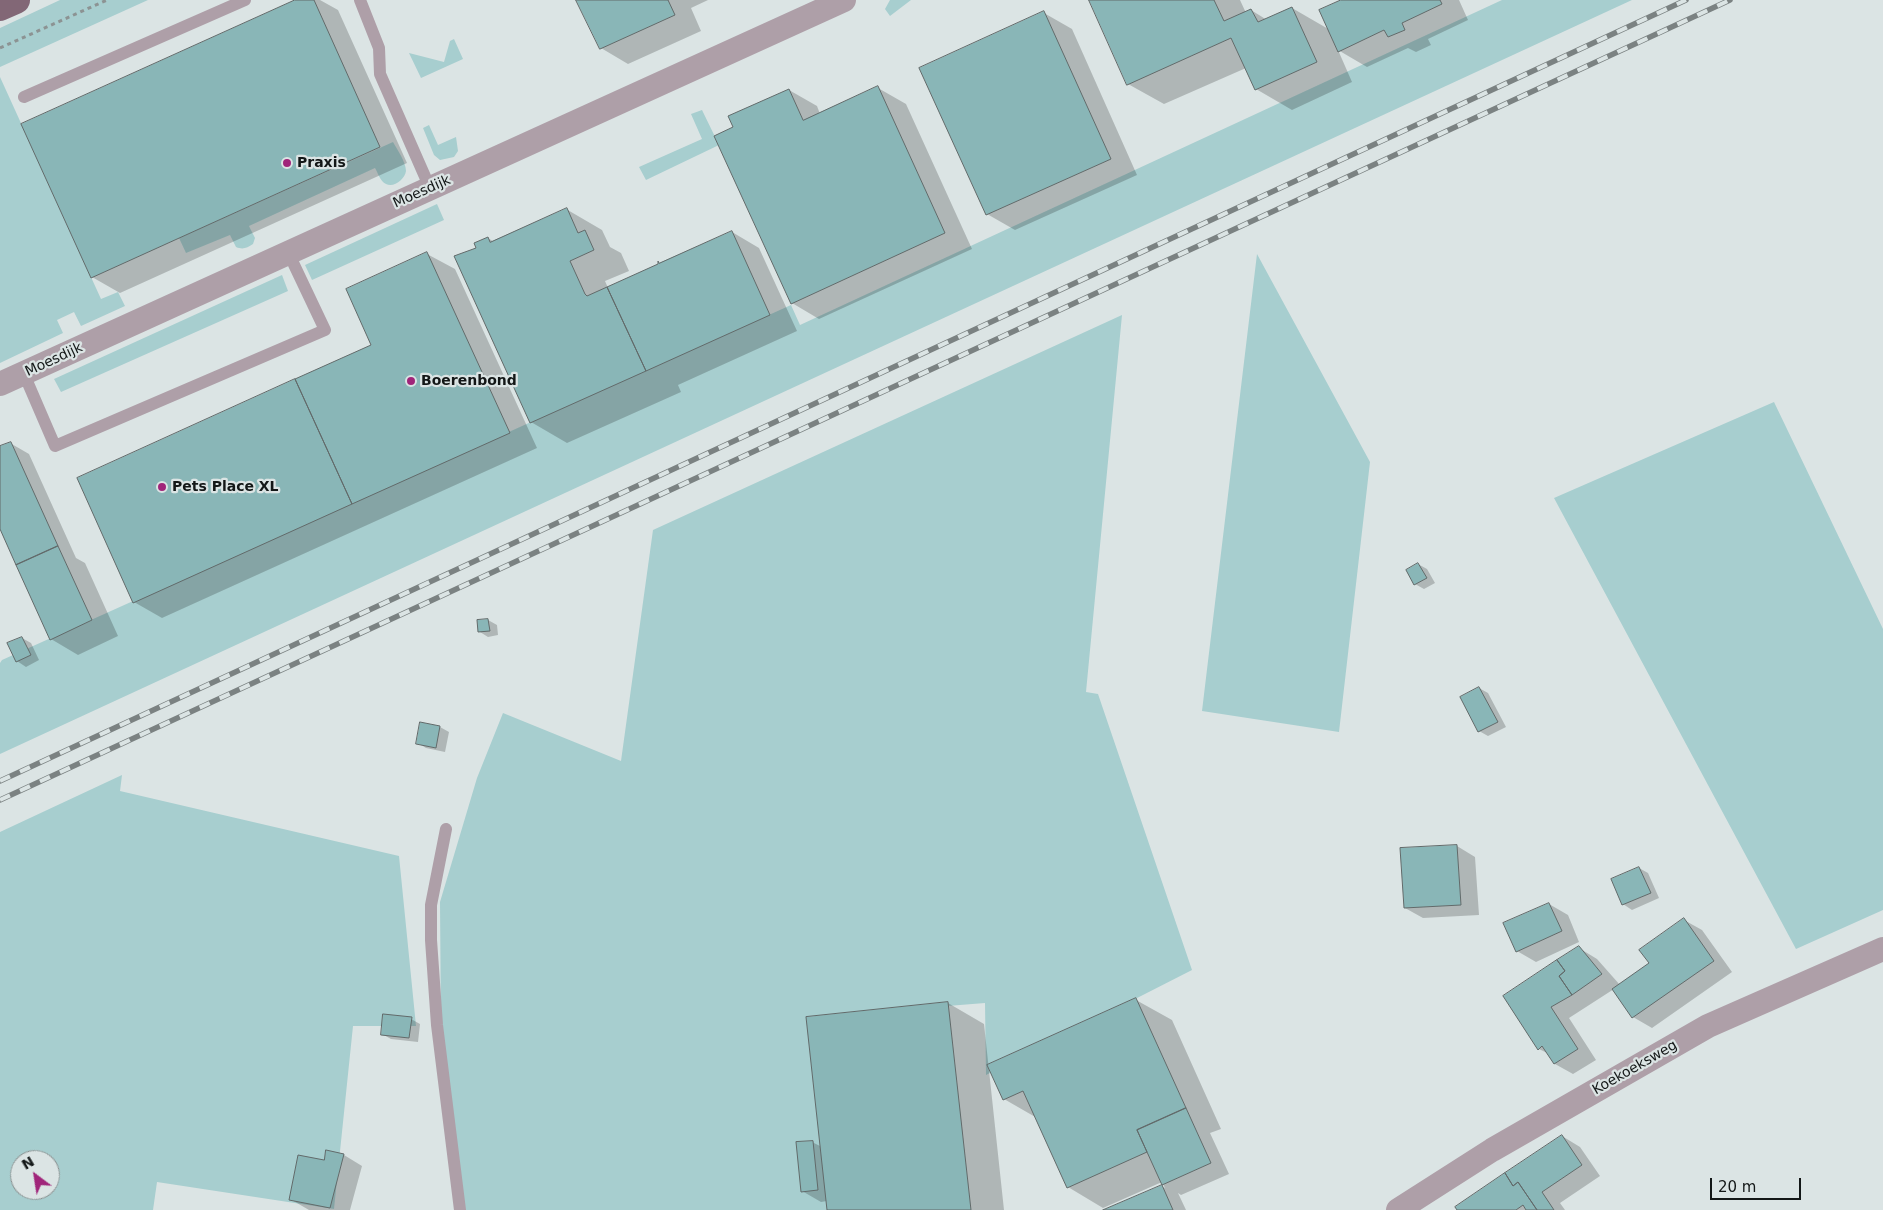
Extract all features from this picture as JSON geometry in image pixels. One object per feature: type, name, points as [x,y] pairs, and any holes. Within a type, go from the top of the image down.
[{"type":"main road","points":[[0,7],[16,0]]},
{"type":"street","name":"Moesdijk","points":[[0,384],[844,0]]},
{"type":"street","name":"Koekoeksweg","points":[[1398,1210],[1492,1150],[1708,1026],[1883,949]]},
{"type":"lane","points":[[24,97],[245,0]]},
{"type":"lane","points":[[360,0],[379,48],[380,74],[430,188]]},
{"type":"lane","points":[[24,374],[55,446],[325,330],[288,252]]},
{"type":"lane","points":[[446,829],[431,905],[431,940],[438,1025],[460,1210]]},
{"type":"path","points":[[0,48],[107,0]]},
{"type":"shaded area","points":[[60,0],[148,0],[0,67],[0,28]]},
{"type":"shaded area","points":[[890,0],[911,0],[890,16],[885,9]]},
{"type":"shaded area","points":[[1502,0],[1632,0],[0,754],[0,663],[2,660],[791,305],[800,325]]},
{"type":"shaded area","points":[[454,39],[463,59],[421,78],[409,53],[444,62],[450,41]]},
{"type":"shaded area","points":[[0,77],[101,299],[118,292],[125,306],[81,326],[74,312],[57,320],[63,333],[0,363]]},
{"type":"shaded area","points":[[702,110],[719,145],[646,180],[639,167],[702,139],[691,114]]},
{"type":"shaded area","points":[[429,125],[438,145],[456,137],[458,151],[454,157],[440,160],[434,155],[423,128]]},
{"type":"shaded area","points":[[393,142],[406,167],[404,177],[396,184],[389,185],[384,183],[375,168],[249,226],[255,238],[253,244],[247,247],[236,247],[230,235],[186,253],[179,238]]},
{"type":"shaded area","points":[[437,204],[444,220],[312,280],[305,265]]},
{"type":"shaded area","points":[[1257,254],[1370,462],[1339,732],[1202,711]]},
{"type":"shaded area","points":[[282,275],[288,291],[61,392],[54,379]]},
{"type":"shaded area","points":[[1122,315],[1086,692],[1098,694],[1192,970],[986,1075],[985,1003],[809,1017],[828,1210],[465,1210],[441,1031],[440,902],[477,778],[503,713],[621,761],[653,530]]},
{"type":"shaded area","points":[[1774,402],[1883,629],[1883,910],[1796,949],[1554,498]]},
{"type":"shaded area","points":[[122,775],[120,791],[399,856],[416,1026],[353,1026],[334,1209],[157,1182],[153,1210],[0,1210],[0,832]]},
{"type":"building","points":[[295,0],[314,0],[380,147],[91,278],[21,124]]},
{"type":"building","points":[[576,0],[668,0],[675,15],[600,49]]},
{"type":"building","points":[[1089,0],[1214,0],[1224,21],[1251,9],[1258,22],[1292,7],[1317,62],[1255,90],[1231,38],[1127,85]]},
{"type":"building","points":[[1341,0],[1440,0],[1442,4],[1402,23],[1405,30],[1388,37],[1384,30],[1338,52],[1319,10]]},
{"type":"building","points":[[1044,11],[1111,159],[986,215],[919,68]]},
{"type":"building","points":[[878,86],[945,233],[791,304],[714,136],[733,127],[728,116],[789,89],[803,120]]},
{"type":"building","points":[[567,208],[578,233],[585,230],[594,250],[570,261],[585,294],[587,296],[607,287],[646,371],[530,423],[454,256],[476,248],[474,243],[488,237],[490,242]]},
{"type":"building","points":[[732,231],[770,315],[646,371],[607,287],[658,264],[658,261],[659,263]]},
{"type":"building","points":[[427,252],[510,433],[352,504],[295,379],[371,345],[346,289]]},
{"type":"building","points":[[295,379],[352,504],[133,603],[77,478]]},
{"type":"building","points":[[11,442],[58,546],[16,565],[0,529],[0,446]]},
{"type":"building","points":[[58,546],[92,620],[50,640],[16,565]]},
{"type":"building","points":[[1418,563],[1427,578],[1414,585],[1406,570]]},
{"type":"building","points":[[488,619],[490,631],[478,632],[477,620]]},
{"type":"building","points":[[22,637],[31,655],[16,662],[7,643]]},
{"type":"building","points":[[1479,687],[1498,722],[1478,732],[1460,697]]},
{"type":"building","points":[[420,722],[440,726],[436,748],[416,744]]},
{"type":"building","points":[[1457,845],[1461,905],[1404,908],[1400,848]]},
{"type":"building","points":[[1639,867],[1651,893],[1622,905],[1611,879]]},
{"type":"building","points":[[1549,903],[1562,931],[1516,952],[1503,923]]},
{"type":"building","points":[[1684,918],[1714,961],[1632,1018],[1612,989],[1649,963],[1639,950]]},
{"type":"building","points":[[1579,946],[1602,974],[1572,995],[1559,976],[1565,971],[1557,960]]},
{"type":"building","points":[[1557,960],[1565,971],[1559,976],[1572,995],[1551,1007],[1578,1049],[1554,1064],[1542,1046],[1538,1050],[1503,996]]},
{"type":"building","points":[[1136,998],[1186,1108],[1137,1130],[1147,1152],[1067,1188],[1023,1091],[1003,1100],[987,1065]]},
{"type":"building","points":[[948,1002],[971,1210],[827,1210],[806,1017]]},
{"type":"building","points":[[383,1014],[412,1017],[409,1038],[381,1035]]},
{"type":"building","points":[[1186,1108],[1211,1163],[1162,1185],[1137,1130]]},
{"type":"building","points":[[1562,1135],[1582,1165],[1542,1192],[1554,1210],[1537,1210],[1518,1182],[1513,1186],[1505,1173]]},
{"type":"building","points":[[813,1141],[818,1190],[801,1192],[796,1142]]},
{"type":"building","points":[[326,1150],[344,1154],[330,1208],[289,1200],[298,1155],[324,1160]]},
{"type":"building","points":[[1505,1173],[1513,1186],[1518,1182],[1537,1210],[1526,1210],[1523,1205],[1516,1210],[1457,1210],[1455,1207]]},
{"type":"building","points":[[1162,1185],[1173,1210],[1103,1210]]},
{"type":"railway","points":[[0,781],[1686,0]]},
{"type":"railway","points":[[0,800],[1730,0]]},
{"type":"place","name":"Praxis","points":[[287,163]]},
{"type":"place","name":"Boerenbond","points":[[411,381]]},
{"type":"place","name":"Pets Place XL","points":[[162,487]]}]
